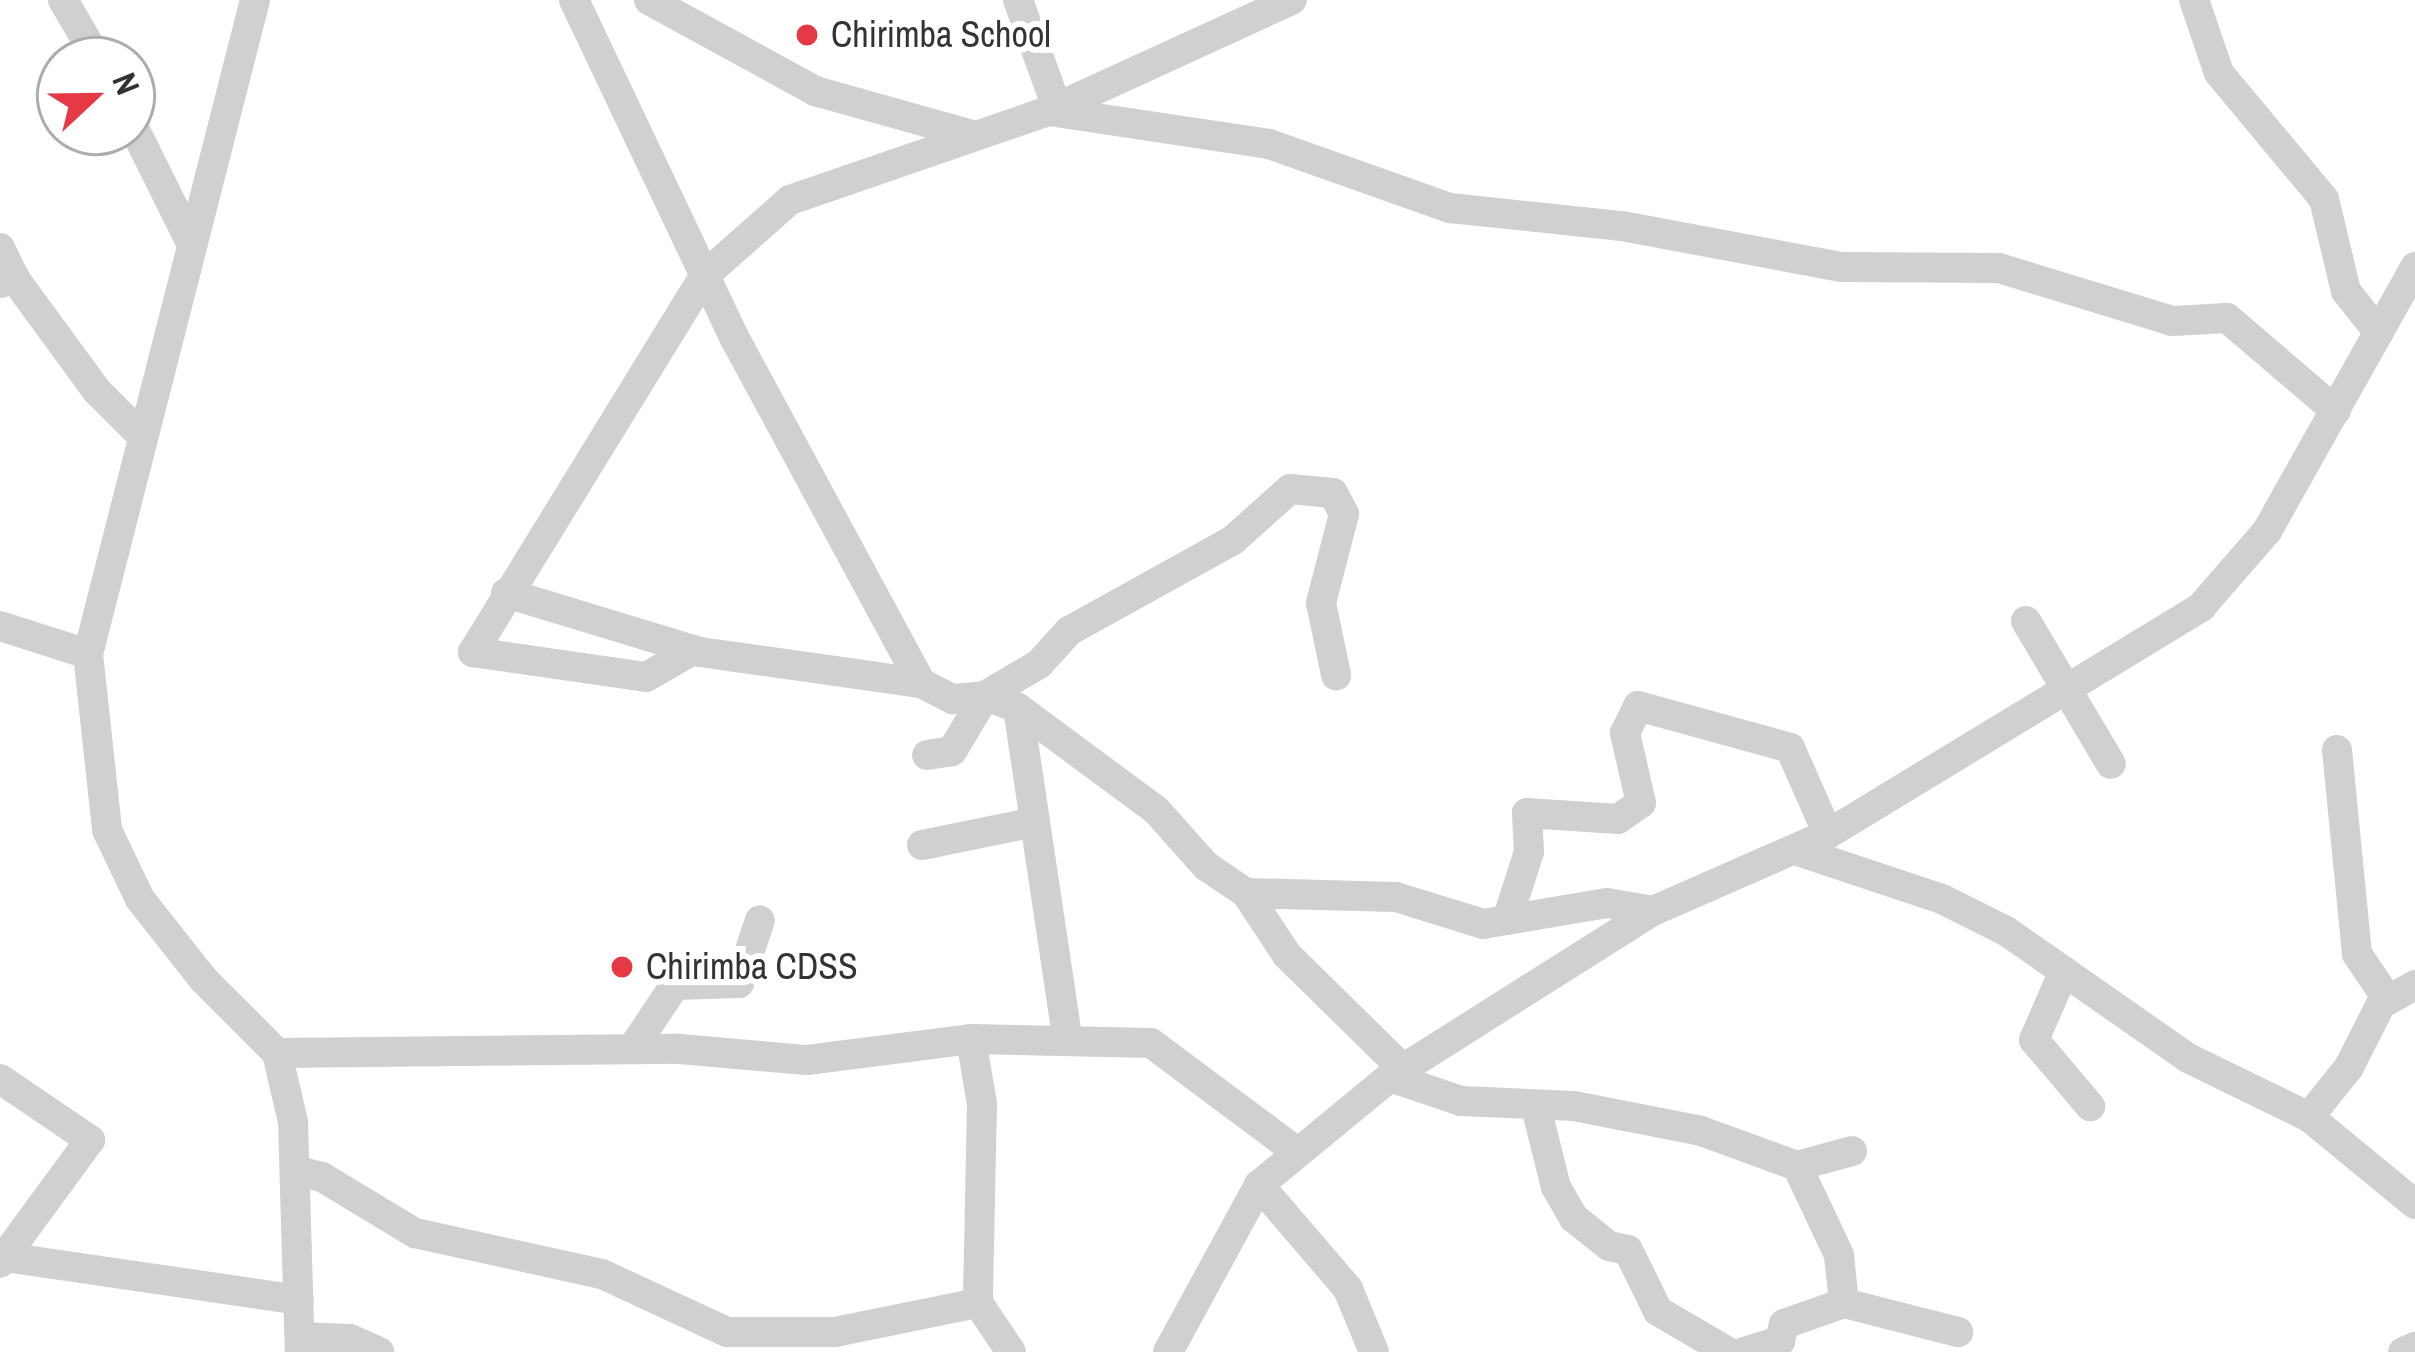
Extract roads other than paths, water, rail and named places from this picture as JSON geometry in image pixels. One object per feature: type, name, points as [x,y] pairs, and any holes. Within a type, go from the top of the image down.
[{"type":"street","points":[[63,0],[84,36]]},
{"type":"street","points":[[255,0],[88,654],[107,830],[140,899],[204,980],[277,1053],[295,1170],[300,1344],[350,1339],[379,1352]]},
{"type":"street","points":[[574,0],[704,276],[921,683]]},
{"type":"street","points":[[649,0],[815,91],[974,135]]},
{"type":"street","points":[[1018,0],[1053,110]]},
{"type":"street","points":[[693,650],[646,676],[473,652],[704,276],[790,200],[1053,110],[1292,0]]},
{"type":"street","points":[[2194,0],[2218,73],[2324,200],[2346,291],[2378,333]]},
{"type":"street","points":[[1053,110],[1269,144],[1450,208],[1622,226],[1841,267],[1999,268],[2172,321],[2227,319],[2336,411]]},
{"type":"street","points":[[144,156],[170,191],[191,243]]},
{"type":"street","points":[[0,248],[8,281],[97,391],[142,436]]},
{"type":"street","points":[[1168,1352],[1259,1184],[1396,1073],[1654,911],[1828,834],[2168,633],[2238,568],[2336,411],[2415,267]]},
{"type":"street","points":[[506,593],[693,650],[921,683],[952,700],[985,696],[1039,664],[1069,632],[1234,540],[1290,489],[1333,493],[1344,514],[1321,603],[1336,675]]},
{"type":"street","points":[[2026,621],[2110,764]]},
{"type":"street","points":[[0,626],[88,654]]},
{"type":"street","points":[[985,696],[1018,708],[1156,810],[1206,866],[1246,893],[1287,956],[1396,1073],[1462,1101],[1574,1106],[1701,1131],[1797,1166],[1852,1150]]},
{"type":"street","points":[[927,754],[952,752],[985,696]]},
{"type":"street","points":[[1507,920],[1529,852],[1527,813],[1618,819],[1641,802],[1625,733],[1638,706],[1790,748],[1828,834]]},
{"type":"street","points":[[1018,708],[1030,823],[1066,1036]]},
{"type":"street","points":[[2309,1117],[2401,993],[2357,953],[2337,750]]},
{"type":"street","points":[[922,845],[1030,823]]},
{"type":"street","points":[[1796,850],[1942,899],[2064,971],[2188,1058],[2309,1117],[2415,1204]]},
{"type":"street","points":[[1246,893],[1396,897],[1453,920],[1507,920],[1607,903],[1654,911]]},
{"type":"street","points":[[632,1049],[675,985],[739,983],[760,920]]},
{"type":"street","points":[[2064,971],[2034,1040],[2090,1106]]},
{"type":"street","points":[[277,1053],[632,1049],[807,1060],[971,1040],[1066,1036],[1161,1047],[1296,1151]]},
{"type":"street","points":[[971,1040],[982,1104],[978,1303],[1011,1352]]},
{"type":"street","points":[[0,1078],[90,1140],[2,1260],[299,1300]]},
{"type":"street","points":[[1536,1107],[1556,1187],[1574,1218],[1609,1246],[1628,1250],[1658,1311],[1728,1352]]},
{"type":"street","points":[[1797,1166],[1839,1255],[1844,1303]]},
{"type":"street","points":[[295,1170],[322,1177],[415,1233],[602,1274],[727,1332],[835,1332],[978,1303]]},
{"type":"street","points":[[1259,1184],[1348,1289],[1374,1352]]},
{"type":"street","points":[[1744,1352],[1780,1341],[1784,1324],[1844,1303],[1958,1332]]},
{"type":"street","points":[[2403,1352],[2415,1347]]},
{"type":"place","name":"Chirimba School","points":[[807,35]]},
{"type":"place","name":"Chirimba CDSS","points":[[622,967]]}]
